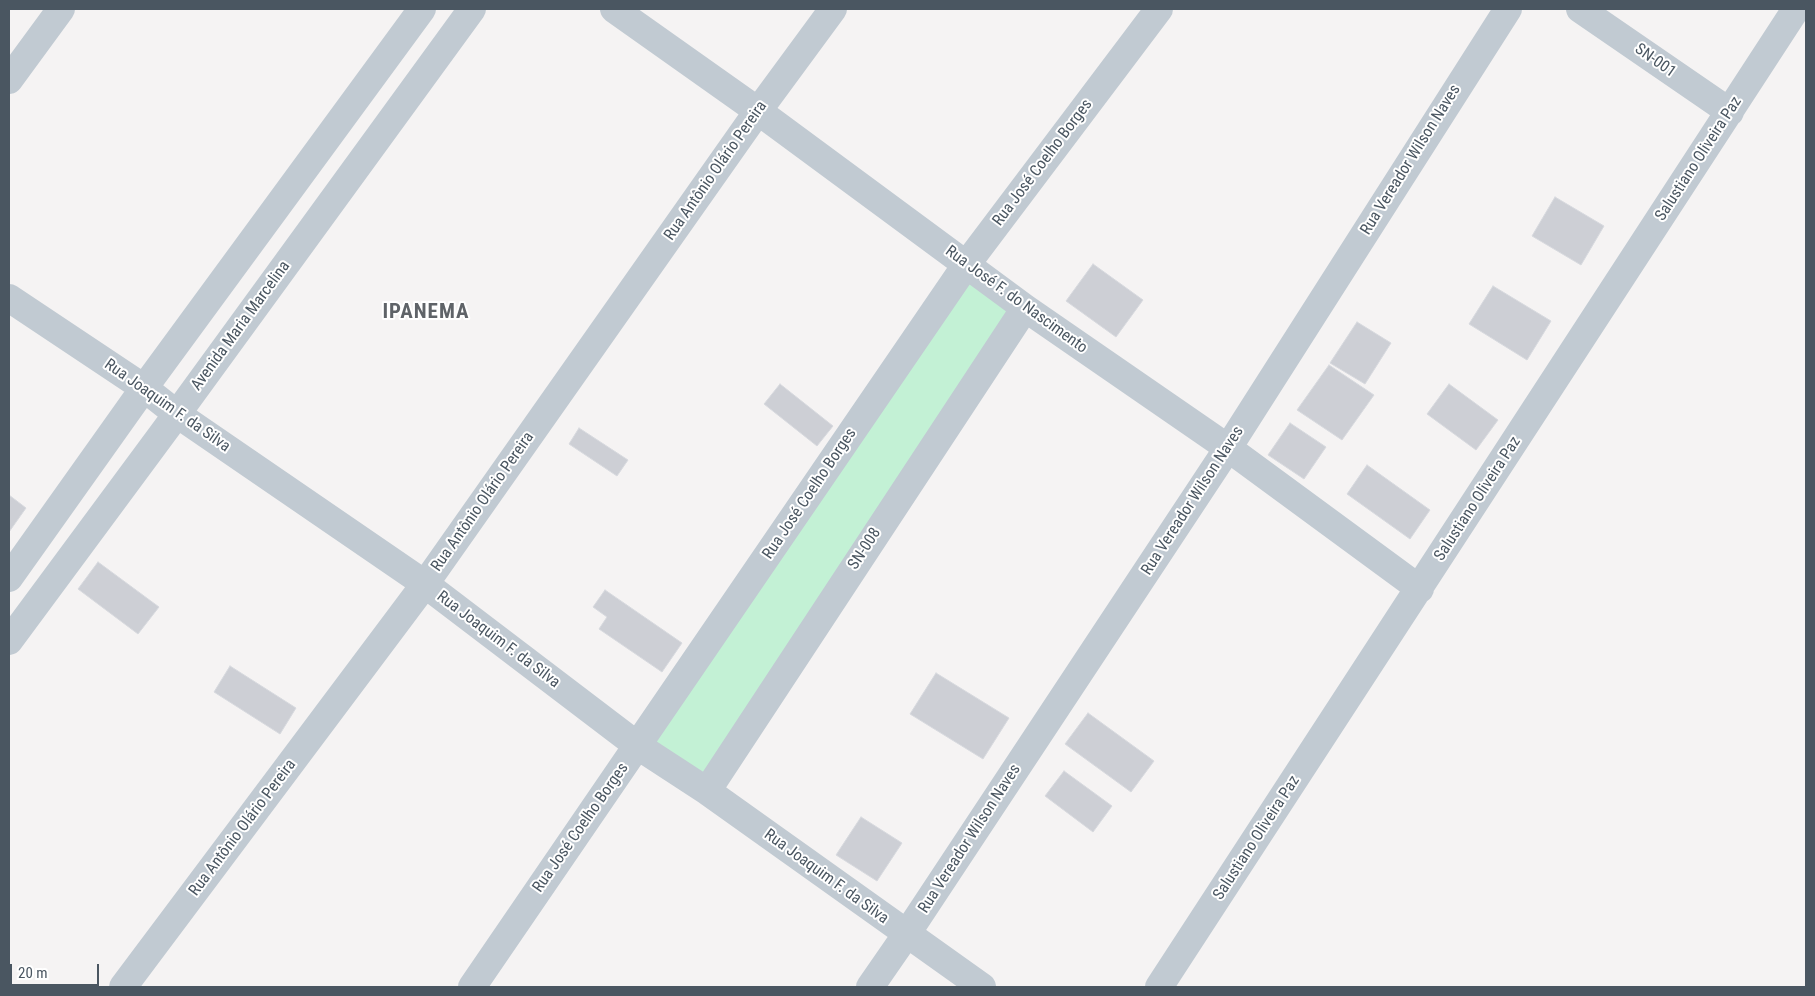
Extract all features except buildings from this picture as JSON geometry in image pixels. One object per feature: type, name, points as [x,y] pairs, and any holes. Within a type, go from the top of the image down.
[{"type":"street","points":[[9,80],[61,9]]},
{"type":"street","points":[[9,578],[144,388],[422,9]]},
{"type":"street","name":"Avenida Maria Marcelina","points":[[9,641],[178,414],[472,9]]},
{"type":"street","name":"Rua José F. do Nascimento","points":[[614,9],[758,111],[966,266],[1228,448],[1420,588]]},
{"type":"street","name":"Rua Antônio Olário Pereira","points":[[123,987],[424,584],[758,111],[833,9]]},
{"type":"street","name":"Rua José Coelho Borges","points":[[472,987],[966,266],[1159,9]]},
{"type":"street","name":"Rua Vereador Wilson Naves","points":[[870,987],[1228,448],[1508,9]]},
{"type":"street","name":"SN-001","points":[[1580,9],[1730,112]]},
{"type":"street","name":"Salustiano Oliveira Paz","points":[[1159,987],[1796,9]]},
{"type":"street","name":"Rua Joaquim F. da Silva","points":[[9,298],[144,388],[178,414],[424,584],[638,746],[708,791],[906,935],[982,987]]},
{"type":"street","name":"SN-008","points":[[708,791],[1025,308]]},
{"type":"green space","points":[[966,265],[1025,308],[707,791],[638,746]]},
{"type":"district","name":"IPANEMA","points":[[426,313]]}]
